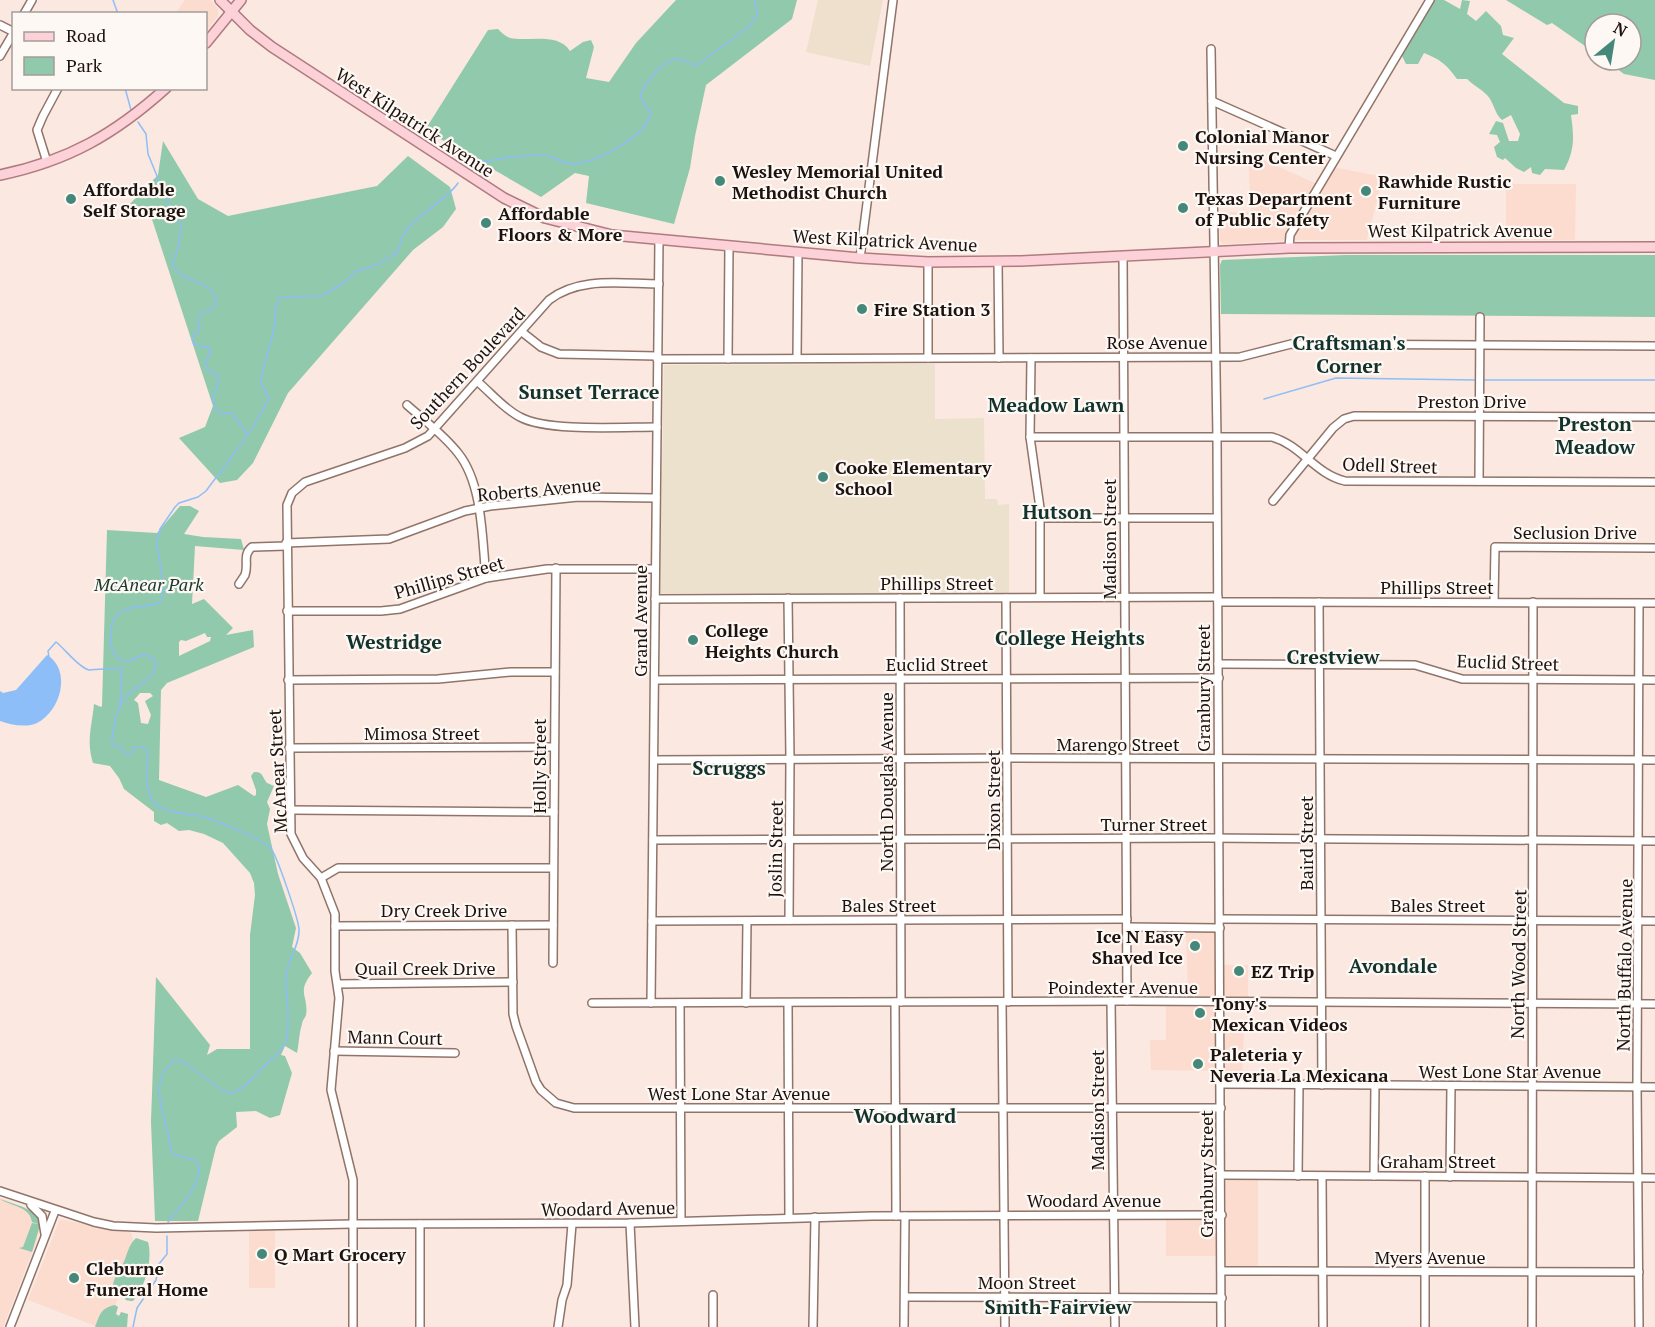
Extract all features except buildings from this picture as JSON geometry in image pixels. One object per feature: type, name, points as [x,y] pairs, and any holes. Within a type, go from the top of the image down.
[{"type":"main road","name":"West Kilpatrick Avenue","points":[[220,0],[272,47],[504,198],[545,218],[612,235],[860,258],[928,262],[998,262],[1289,248],[1655,247]]},
{"type":"main road","points":[[207,42],[241,0]]},
{"type":"main road","points":[[0,175],[76,151],[112,132],[134,117],[164,90]]},
{"type":"street","points":[[860,258],[893,0]]},
{"type":"street","points":[[1289,248],[1290,235],[1430,0]]},
{"type":"street","points":[[0,56],[12,35]]},
{"type":"street","name":"Granbury Street","points":[[1211,49],[1217,438],[1221,1327]]},
{"type":"street","points":[[47,162],[37,130],[57,90]]},
{"type":"street","points":[[1212,101],[1336,156]]},
{"type":"street","name":"Grand Avenue","points":[[651,1003],[659,240]]},
{"type":"street","points":[[728,359],[729,246]]},
{"type":"street","points":[[797,358],[798,252]]},
{"type":"street","name":"Madison Street","points":[[1124,256],[1127,1001]]},
{"type":"street","points":[[928,262],[928,358]]},
{"type":"street","points":[[998,262],[999,358]]},
{"type":"street","name":"Southern Boulevard","points":[[296,489],[310,480],[416,444],[435,430],[549,300],[564,290],[593,284],[659,284]]},
{"type":"street","points":[[1479,481],[1480,317]]},
{"type":"street","name":"Rose Avenue","points":[[522,332],[541,347],[559,354],[728,359],[1216,358],[1244,357],[1291,344],[1655,346]]},
{"type":"street","points":[[1031,358],[1030,437],[1040,518],[1040,597]]},
{"type":"street","points":[[478,381],[512,413],[535,423],[554,426],[657,428]]},
{"type":"street","points":[[407,405],[458,452],[466,465],[474,484],[486,578]]},
{"type":"street","name":"Preston Drive","points":[[1273,501],[1339,423],[1354,416],[1655,417]]},
{"type":"street","name":"Odell Street","points":[[1030,437],[1272,437],[1288,443],[1327,475],[1345,480],[1655,482]]},
{"type":"street","name":"McAnear Street","points":[[296,489],[287,505],[286,544],[291,834],[303,858],[321,878],[335,914],[335,971],[339,1006],[332,1097],[351,1168],[353,1327]]},
{"type":"street","name":"Roberts Avenue","points":[[239,584],[246,574],[245,555],[252,547],[389,539],[478,508],[578,497],[656,498]]},
{"type":"street","points":[[1040,518],[1217,518]]},
{"type":"street","name":"Seclusion Drive","points":[[1494,602],[1495,546],[1655,548]]},
{"type":"street","name":"Phillips Street","points":[[287,611],[400,609],[486,578],[556,568],[656,569]]},
{"type":"street","name":"Holly Street","points":[[553,963],[556,568]]},
{"type":"street","name":"Phillips Street","points":[[655,599],[1125,597],[1319,602],[1655,603]]},
{"type":"street","name":"Joslin Street","points":[[788,598],[789,920]]},
{"type":"street","name":"North Douglas Avenue","points":[[896,1216],[896,1107],[901,921],[900,598]]},
{"type":"street","name":"Dixon Street","points":[[1005,1327],[1005,1002],[1009,919],[1006,598]]},
{"type":"street","name":"Baird Street","points":[[1319,602],[1322,1085]]},
{"type":"street","name":"North Wood Street","points":[[1532,1327],[1533,602]]},
{"type":"street","name":"North Buffalo Avenue","points":[[1639,603],[1637,1086],[1640,1327]]},
{"type":"street","name":"Euclid Street","points":[[1218,664],[1415,664],[1462,679],[1655,680]]},
{"type":"street","points":[[288,680],[438,680],[511,672],[555,672]]},
{"type":"street","name":"Euclid Street","points":[[655,680],[1218,678]]},
{"type":"street","name":"Mimosa Street","points":[[290,748],[554,747]]},
{"type":"street","name":"Marengo Street","points":[[654,760],[1008,758],[1655,760]]},
{"type":"street","points":[[291,810],[554,812]]},
{"type":"street","name":"Turner Street","points":[[653,840],[1220,838],[1655,841]]},
{"type":"street","points":[[321,878],[338,868],[553,868]]},
{"type":"street","name":"Bales Street","points":[[652,921],[1009,919],[1220,928]]},
{"type":"street","name":"Bales Street","points":[[1220,919],[1655,921]]},
{"type":"street","points":[[746,1003],[747,921]]},
{"type":"street","name":"West Lone Star Avenue","points":[[512,925],[514,1021],[536,1082],[548,1097],[564,1106],[680,1109],[1221,1108]]},
{"type":"street","name":"Dry Creek Drive","points":[[335,926],[553,925]]},
{"type":"street","name":"Quail Creek Drive","points":[[338,984],[513,982]]},
{"type":"street","name":"Madison Street","points":[[1111,1001],[1115,1327]]},
{"type":"street","name":"Poindexter Avenue","points":[[592,1003],[1127,1001],[1655,1004]]},
{"type":"street","points":[[680,1003],[681,1221]]},
{"type":"street","points":[[788,1003],[789,1218]]},
{"type":"street","name":"Mann Court","points":[[334,1051],[455,1053]]},
{"type":"street","name":"West Lone Star Avenue","points":[[1220,1084],[1655,1086]]},
{"type":"street","points":[[1298,1176],[1299,1085]]},
{"type":"street","points":[[1374,1176],[1375,1085]]},
{"type":"street","points":[[1450,1177],[1451,1086]]},
{"type":"street","name":"Graham Street","points":[[1221,1175],[1655,1178]]},
{"type":"street","points":[[1322,1176],[1323,1327]]},
{"type":"street","points":[[1425,1176],[1425,1327]]},
{"type":"street","name":"Woodard Avenue","points":[[0,1191],[94,1222],[132,1227],[572,1224],[896,1216],[1222,1215]]},
{"type":"street","points":[[27,1201],[42,1215],[45,1238]]},
{"type":"street","points":[[10,1327],[55,1211]]},
{"type":"street","points":[[904,1327],[905,1216]]},
{"type":"street","points":[[813,1327],[815,1217]]},
{"type":"street","points":[[630,1223],[635,1327]]},
{"type":"street","points":[[420,1224],[420,1327]]},
{"type":"street","points":[[558,1327],[567,1285],[572,1224]]},
{"type":"street","name":"Myers Avenue","points":[[1222,1271],[1639,1272]]},
{"type":"street","points":[[713,1295],[713,1327]]},
{"type":"street","name":"Moon Street","points":[[905,1297],[1222,1298]]},
{"type":"shaded area","points":[[185,0],[211,0],[218,9],[218,16],[207,30],[207,12],[177,12]]},
{"type":"shaded area","points":[[818,0],[883,0],[870,66],[806,52]]},
{"type":"shaded area","points":[[1248,153],[1317,184],[1283,241],[1223,244],[1220,241],[1219,212],[1251,212]]},
{"type":"shaded area","points":[[1333,167],[1383,177],[1367,240],[1293,240],[1292,237]]},
{"type":"shaded area","points":[[1506,184],[1576,184],[1575,240],[1506,240]]},
{"type":"shaded area","name":"Cooke Elementary School","points":[[935,364],[935,419],[984,418],[985,499],[997,499],[998,505],[1009,504],[1009,594],[660,593],[664,365]]},
{"type":"shaded area","points":[[1186,931],[1215,933],[1215,994],[1213,996],[1188,997]]},
{"type":"shaded area","points":[[1223,965],[1248,965],[1248,998],[1224,997]]},
{"type":"shaded area","points":[[1166,1006],[1215,1007],[1216,1071],[1151,1070],[1150,1040],[1166,1040]]},
{"type":"shaded area","points":[[1224,1027],[1244,1027],[1242,1081],[1224,1079]]},
{"type":"shaded area","points":[[1258,1179],[1258,1268],[1226,1266],[1226,1180]]},
{"type":"shaded area","points":[[0,1198],[34,1211],[41,1222],[36,1243],[3,1327],[0,1327]]},
{"type":"shaded area","points":[[60,1219],[131,1232],[137,1254],[106,1327],[98,1327],[28,1300]]},
{"type":"shaded area","points":[[1166,1219],[1216,1219],[1217,1256],[1166,1256]]},
{"type":"shaded area","points":[[249,1230],[275,1230],[275,1288],[249,1288]]},
{"type":"green space","points":[[676,0],[797,0],[792,19],[706,85],[690,168],[674,224],[586,203],[589,176],[575,173],[541,197],[425,130],[488,30],[498,29],[510,38],[558,42],[570,51],[583,42],[591,40],[594,47],[586,78],[609,82],[636,43]]},
{"type":"green space","points":[[1432,0],[1444,0],[1460,9],[1462,0],[1470,1],[1467,14],[1476,21],[1486,11],[1501,26],[1503,35],[1514,38],[1502,54],[1564,103],[1578,106],[1578,114],[1571,115],[1573,143],[1564,170],[1545,169],[1540,175],[1532,173],[1531,167],[1524,172],[1505,158],[1503,160],[1497,157],[1494,147],[1500,142],[1497,135],[1489,134],[1496,121],[1503,123],[1509,141],[1518,141],[1520,134],[1511,115],[1502,120],[1485,93],[1467,79],[1457,79],[1443,63],[1435,58],[1424,53],[1418,64],[1406,64],[1401,54]]},
{"type":"green space","points":[[1506,0],[1655,0],[1655,80],[1621,72],[1643,72],[1643,12],[1583,12],[1583,45],[1552,23],[1547,25]]},
{"type":"green space","points":[[163,141],[198,199],[228,216],[377,186],[408,156],[450,187],[456,209],[443,227],[413,250],[288,393],[253,463],[237,480],[220,483],[179,438],[205,427],[213,406],[148,207],[126,208],[158,175]]},
{"type":"green space","points":[[1347,255],[1655,255],[1655,317],[1221,314],[1220,265],[1222,260]]},
{"type":"green space","name":"McAnear Park","points":[[180,506],[190,506],[199,511],[184,534],[241,539],[244,550],[195,546],[192,604],[204,599],[233,628],[226,635],[253,630],[254,647],[167,683],[161,690],[159,780],[206,797],[238,785],[254,796],[256,795],[251,776],[254,772],[261,773],[267,783],[274,786],[267,802],[270,809],[267,824],[278,874],[296,928],[292,947],[300,953],[312,973],[304,990],[306,1015],[302,1022],[297,1053],[285,1046],[281,1055],[285,1056],[292,1073],[280,1115],[270,1118],[256,1111],[236,1112],[237,1127],[219,1141],[216,1147],[198,1221],[155,1221],[151,1122],[156,977],[210,1045],[207,1055],[217,1049],[250,1049],[250,935],[255,895],[254,883],[250,873],[223,843],[204,834],[189,830],[179,831],[167,823],[161,825],[154,821],[154,812],[124,789],[110,766],[93,763],[90,748],[94,704],[102,706],[107,530],[157,533]],"holes":[[[205,633],[207,637],[211,637],[210,641],[179,656],[181,640],[186,641]],[[140,693],[150,693],[153,696],[145,701],[151,715],[148,724],[141,723],[138,703],[134,700]]]},
{"type":"green space","points":[[0,1199],[40,1216],[41,1222],[32,1252],[19,1248],[23,1247],[32,1223],[39,1224],[32,1222],[24,1210]]},
{"type":"green space","points":[[136,1238],[148,1242],[149,1257],[147,1273],[141,1288],[133,1301],[130,1301],[121,1294],[114,1295],[113,1285],[130,1246]]},
{"type":"green space","points":[[115,1305],[118,1307],[116,1314],[119,1316],[121,1312],[128,1314],[127,1327],[95,1327],[102,1312]]},
{"type":"water","points":[[47,655],[55,662],[61,680],[57,700],[52,709],[33,725],[9,724],[0,721],[0,691],[3,693],[16,690]]},
{"type":"waterway","points":[[113,0],[117,12]]},
{"type":"waterway","points":[[470,167],[478,162],[535,155],[546,155],[569,164],[583,163],[619,147],[640,131],[647,122],[651,113],[643,103],[641,93],[655,73],[676,59],[694,65],[698,64],[749,27],[757,15],[755,0]]},
{"type":"waterway","points":[[126,90],[131,110]]},
{"type":"waterway","points":[[138,122],[146,134],[148,154],[171,210],[179,216],[181,228],[178,249],[172,264],[177,271],[205,286],[215,296],[216,305],[200,313],[199,331],[192,339],[194,345],[208,347],[211,352],[205,362],[208,370],[218,375],[217,388],[213,395],[215,408],[220,413],[232,413],[247,434]]},
{"type":"waterway","points":[[168,1222],[195,1185],[199,1168],[197,1161],[171,1152],[159,1091],[161,1080],[166,1069],[175,1060],[182,1061],[223,1091],[232,1093],[245,1085],[279,1052],[287,1034],[286,977],[298,941],[299,929],[287,887],[270,847],[249,835],[210,819],[173,812],[158,806],[148,789],[148,752],[142,747],[135,747],[130,754],[125,754],[120,746],[112,745],[114,725],[120,705],[132,691],[152,675],[156,664],[154,659],[144,654],[128,661],[119,659],[115,655],[110,640],[112,624],[115,617],[124,610],[160,602],[164,590],[157,543],[160,529],[179,503],[198,497],[206,491],[263,410],[269,397],[262,386],[261,377],[274,330],[276,306],[280,297],[321,296],[342,284],[355,272],[379,264],[399,251],[406,230],[451,192],[458,183]]},
{"type":"waterway","points":[[1264,399],[1336,378],[1476,380]]},
{"type":"waterway","points":[[1484,380],[1655,380]]},
{"type":"waterway","points":[[49,657],[48,651],[56,642],[85,669],[122,668],[120,707]]},
{"type":"waterway","points":[[133,1327],[137,1308],[156,1280],[159,1264],[167,1254],[167,1236]]},
{"type":"place","name":"Colonial Manor Nursing Center","points":[[1183,146]]},
{"type":"place","name":"Wesley Memorial United Methodist Church","points":[[720,181]]},
{"type":"place","name":"Rawhide Rustic Furniture","points":[[1366,191]]},
{"type":"place","name":"Affordable Self Storage","points":[[71,199]]},
{"type":"place","name":"Texas Department of Public Safety","points":[[1183,208]]},
{"type":"place","name":"Affordable Floors & More","points":[[486,223]]},
{"type":"place","name":"Fire Station 3","points":[[862,309]]},
{"type":"place","name":"Cooke Elementary School","points":[[823,477]]},
{"type":"place","name":"College Heights Church","points":[[693,640]]},
{"type":"place","name":"Ice N Easy Shaved Ice","points":[[1195,946]]},
{"type":"place","name":"EZ Trip","points":[[1239,971]]},
{"type":"place","name":"Tony's Mexican Videos","points":[[1200,1013]]},
{"type":"place","name":"Paleteria y Neveria La Mexicana","points":[[1198,1064]]},
{"type":"place","name":"Q Mart Grocery","points":[[262,1254]]},
{"type":"place","name":"Cleburne Funeral Home","points":[[74,1278]]},
{"type":"district","name":"Craftsman's Corner","points":[[1349,354]]},
{"type":"district","name":"Sunset Terrace","points":[[589,391]]},
{"type":"district","name":"Meadow Lawn","points":[[1056,404]]},
{"type":"district","name":"Preston Meadow","points":[[1595,434]]},
{"type":"district","name":"Hutson","points":[[1057,511]]},
{"type":"district","name":"College Heights","points":[[1070,637]]},
{"type":"district","name":"Westridge","points":[[394,641]]},
{"type":"district","name":"Crestview","points":[[1333,656]]},
{"type":"district","name":"Scruggs","points":[[729,767]]},
{"type":"district","name":"Avondale","points":[[1393,965]]},
{"type":"district","name":"Woodward","points":[[905,1115]]},
{"type":"district","name":"Smith-Fairview","points":[[1058,1306]]}]
